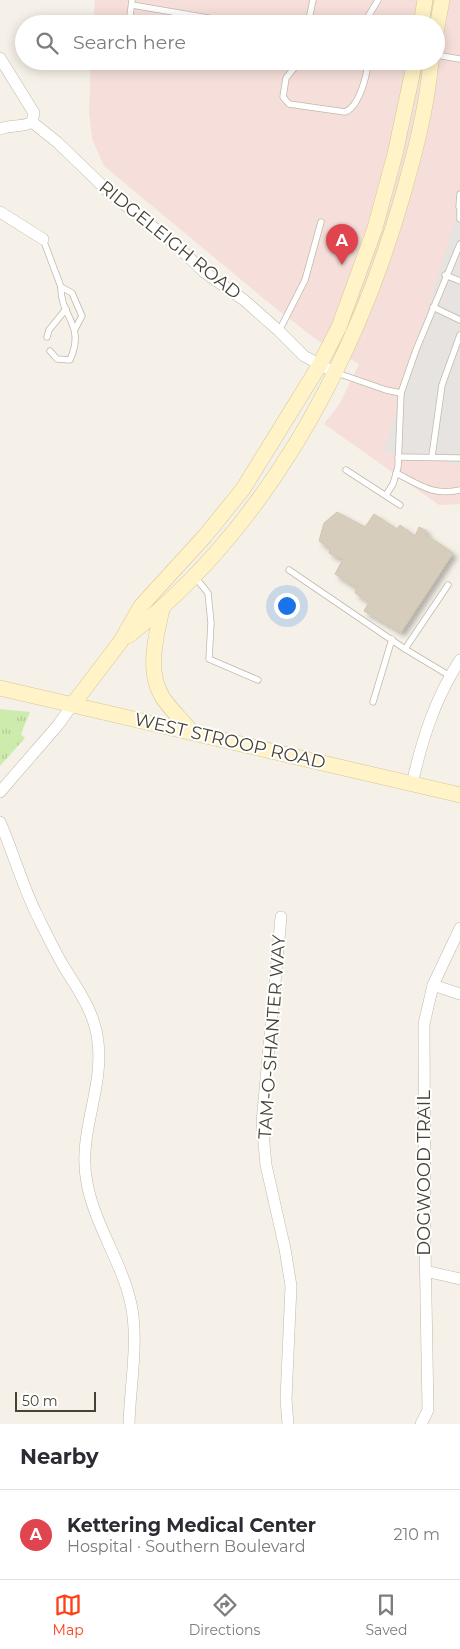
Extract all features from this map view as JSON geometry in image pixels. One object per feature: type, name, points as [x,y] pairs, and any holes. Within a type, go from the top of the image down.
[{"type":"street","points":[[422,15],[425,0]]},
{"type":"street","points":[[439,15],[442,0]]},
{"type":"street","points":[[0,58],[34,113],[32,122],[26,126],[14,125],[0,130]]},
{"type":"street","points":[[0,792],[58,725],[120,641],[141,606],[205,536],[243,489],[319,366],[339,326],[374,228],[397,144],[413,70]]},
{"type":"street","points":[[120,641],[162,609],[228,537],[289,454],[336,373],[370,296],[392,235],[413,157],[430,84],[431,70]]},
{"type":"street","name":"RIDGELEIGH ROAD","points":[[32,122],[133,212],[176,245],[204,272],[244,300],[280,331],[304,356],[319,366],[336,373]]},
{"type":"street","points":[[0,212],[43,239]]},
{"type":"street","points":[[162,609],[155,640],[156,680],[162,696],[191,731]]},
{"type":"street","points":[[412,784],[428,725],[450,676],[460,660]]},
{"type":"street","name":"WEST STROOP ROAD","points":[[0,688],[460,795]]},
{"type":"street","points":[[0,822],[37,914],[64,966],[82,995],[96,1027],[99,1058],[98,1074],[87,1126],[85,1167],[97,1218],[131,1303],[134,1336],[129,1424]]},
{"type":"street","name":"TAM-O-SHANTER WAY","points":[[281,918],[262,1122],[266,1165],[287,1256],[291,1286],[286,1399],[288,1424]]},
{"type":"street","name":"DOGWOOD TRAIL","points":[[422,1424],[428,1410],[425,1271],[424,1024],[433,985],[460,928]]},
{"type":"street","points":[[433,985],[460,994]]},
{"type":"street","points":[[425,1271],[460,1279]]},
{"type":"street","points":[[428,1410],[429,1424]]},
{"type":"lane","points":[[310,15],[313,0]]},
{"type":"lane","points":[[370,15],[378,0]]},
{"type":"lane","points":[[130,15],[132,2],[198,15]]},
{"type":"lane","points":[[445,57],[460,60]]},
{"type":"lane","points":[[293,70],[286,78],[283,97],[289,104],[344,112],[352,110],[359,98],[366,70]]},
{"type":"lane","points":[[460,194],[460,218]]},
{"type":"lane","points":[[280,331],[305,280],[321,222]]},
{"type":"lane","points":[[43,239],[61,287],[61,296],[75,329],[76,347],[70,360],[57,359],[50,351]]},
{"type":"lane","points":[[386,495],[396,473],[401,393],[433,307],[460,244]]},
{"type":"lane","points":[[446,276],[460,281]]},
{"type":"lane","points":[[61,287],[72,293],[82,316],[75,329]]},
{"type":"lane","points":[[433,307],[460,320]]},
{"type":"lane","points":[[47,337],[49,330],[66,309]]},
{"type":"lane","points":[[432,456],[442,385],[460,335]]},
{"type":"lane","points":[[336,373],[386,390],[401,393]]},
{"type":"lane","points":[[398,457],[432,456],[460,458]]},
{"type":"lane","points":[[346,470],[400,505]]},
{"type":"lane","points":[[396,473],[429,490],[445,493],[460,490]]},
{"type":"lane","points":[[289,570],[405,649],[450,676]]},
{"type":"lane","points":[[193,575],[208,593],[212,623],[209,659],[258,680]]},
{"type":"lane","points":[[405,649],[448,585]]},
{"type":"lane","points":[[372,702],[392,639]]},
{"type":"shaded area","points":[[95,0],[460,0],[460,504],[439,505],[324,424],[340,403],[359,364],[317,340],[274,307],[104,166],[92,139],[89,112],[91,70],[445,70],[445,15],[94,15]]},
{"type":"shaded area","points":[[460,207],[460,465],[384,451]]},
{"type":"green space","points":[[0,709],[30,712],[21,734],[25,738],[0,766]]},
{"type":"building","points":[[337,512],[365,527],[374,514],[397,529],[400,525],[415,536],[419,527],[427,531],[425,534],[453,553],[401,632],[364,611],[369,602],[355,593],[357,588],[335,574],[343,559],[329,553],[330,549],[319,541],[324,523]]},
{"type":"place","name":"Kettering Medical Center","points":[[342,265]]}]
